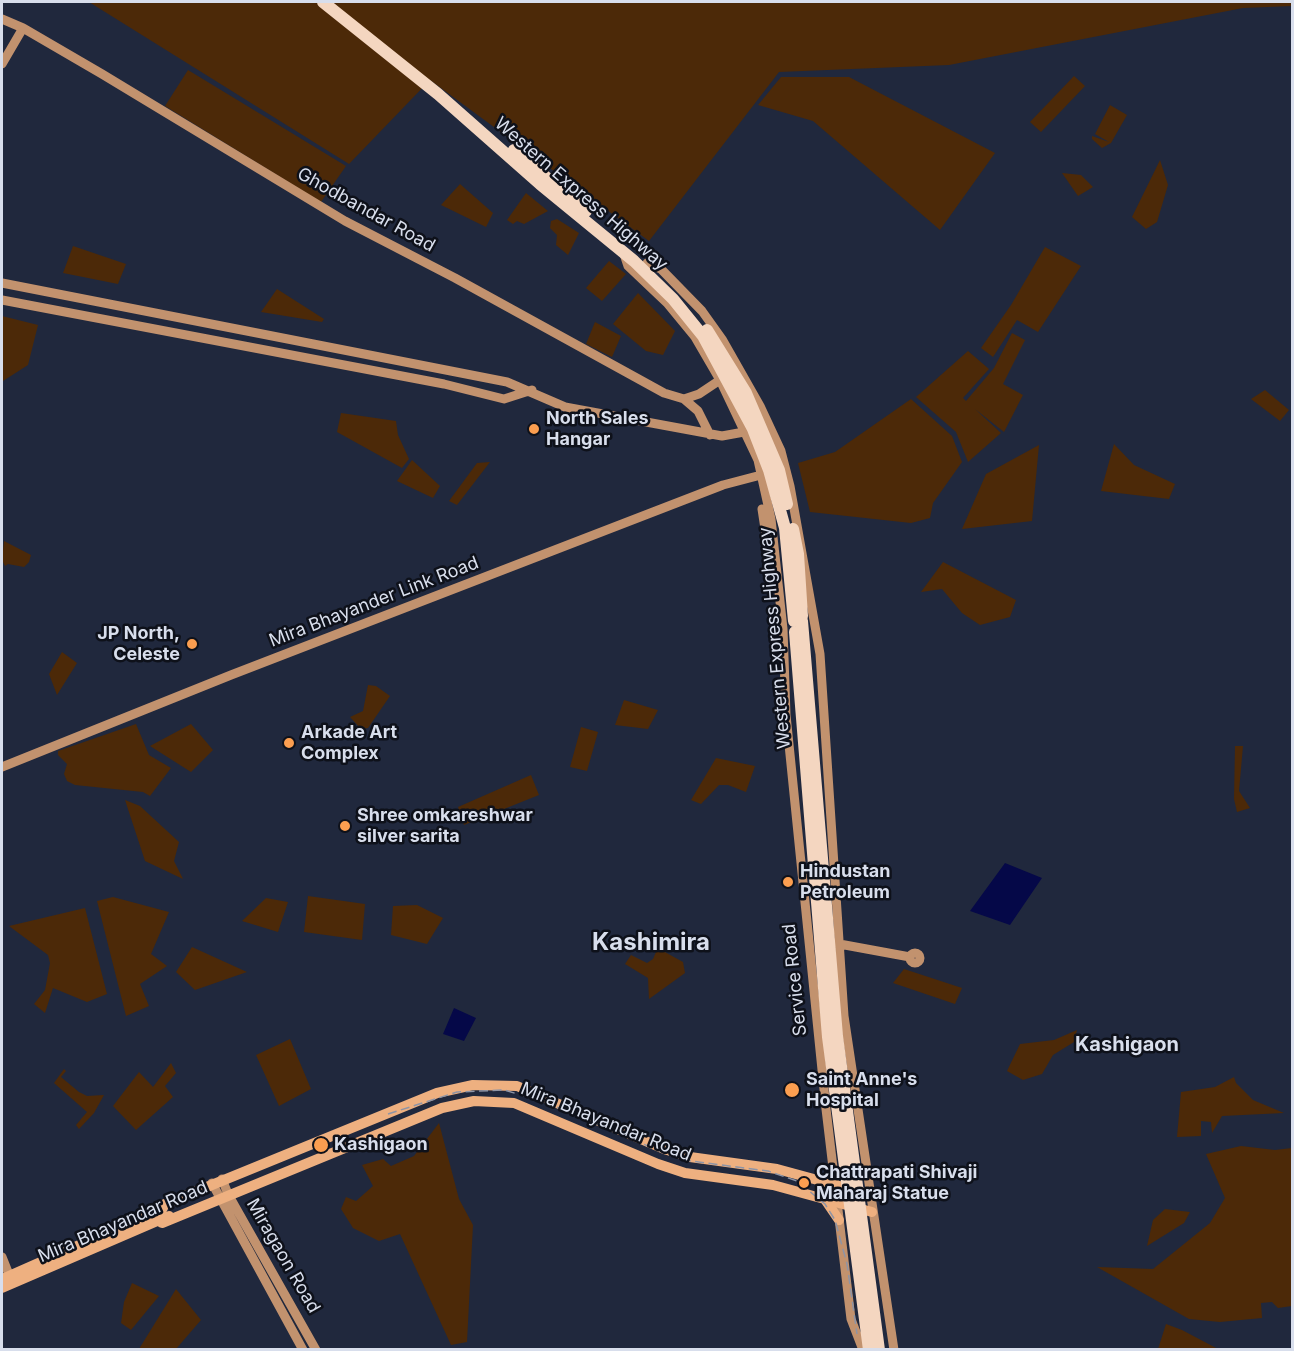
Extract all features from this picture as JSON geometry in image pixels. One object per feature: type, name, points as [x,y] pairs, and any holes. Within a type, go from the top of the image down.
[{"type":"highway","name":"Western Express Highway","points":[[323,2],[438,94],[540,184],[647,263],[717,343],[750,401],[781,480],[798,554],[797,616],[803,761],[828,1036],[870,1350]]},
{"type":"highway","name":"Western Express Highway","points":[[336,2],[609,235],[673,299],[704,336],[753,429],[781,509],[797,616],[837,1036],[879,1350]]},
{"type":"main road","name":"Mira Bhayandar Road","points":[[3,1275],[217,1181],[437,1093],[473,1085],[517,1086],[664,1149],[716,1161],[777,1169],[869,1194]]},
{"type":"main road","points":[[437,1093],[442,1108]]},
{"type":"main road","name":"Mira Bhayandar Road","points":[[2,1290],[14,1287],[223,1196],[442,1108],[474,1101],[514,1103],[657,1164],[713,1177],[773,1185],[872,1212]]},
{"type":"main road","points":[[713,1177],[716,1161]]},
{"type":"main road","points":[[757,1182],[760,1166]]},
{"type":"main road","points":[[773,1185],[777,1169]]},
{"type":"main road","points":[[2,1290],[166,1212],[193,1191]]},
{"type":"main road","points":[[825,1201],[839,1220]]},
{"type":"main road","points":[[3,1275],[166,1212],[198,1207]]},
{"type":"street","name":"Ghodbandar Road","points":[[2,19],[23,28],[345,221],[455,278],[664,393],[684,399]]},
{"type":"street","points":[[2,64],[23,28]]},
{"type":"street","points":[[624,252],[628,266],[667,303],[695,337],[720,380],[758,459],[772,527],[778,594],[797,616],[820,654],[844,1016],[894,1350]]},
{"type":"street","points":[[2,283],[145,313],[252,331],[495,379],[532,390],[565,407],[710,435],[722,436],[744,432]]},
{"type":"street","points":[[2,300],[433,382],[504,399],[532,390]]},
{"type":"street","points":[[684,399],[699,394],[720,380]]},
{"type":"street","points":[[684,399],[698,411],[710,435]]},
{"type":"street","name":"Mira Bhayander Link Road","points":[[2,767],[231,675],[723,485],[761,479]]},
{"type":"street","name":"Service Road","points":[[797,616],[786,715],[837,1204],[851,1319],[863,1350]]},
{"type":"street","points":[[808,942],[838,943],[910,957]]},
{"type":"street","name":"Miragaon Road","points":[[217,1181],[303,1350]]},
{"type":"street","name":"Miragaon Road","points":[[223,1196],[316,1350]]},
{"type":"street","points":[[2,1257],[3,1275],[14,1287]]},
{"type":"shaded area","points":[[89,2],[1292,2],[1292,6],[1243,8],[949,65],[779,72],[649,241],[430,80],[349,164]]},
{"type":"shaded area","points":[[188,70],[346,166],[321,202],[165,106]]},
{"type":"shaded area","points":[[1074,76],[1085,86],[1041,132],[1030,122]]},
{"type":"shaded area","points":[[781,77],[849,77],[995,153],[940,230],[813,121],[758,105]]},
{"type":"shaded area","points":[[1110,105],[1127,115],[1111,143],[1102,148],[1092,139],[1092,136],[1109,142],[1095,134]]},
{"type":"shaded area","points":[[1160,160],[1168,185],[1157,222],[1146,229],[1132,217]]},
{"type":"shaded area","points":[[1062,173],[1081,175],[1093,187],[1078,196]]},
{"type":"shaded area","points":[[460,184],[493,213],[486,227],[441,205]]},
{"type":"shaded area","points":[[526,193],[548,211],[524,224],[517,221],[513,224],[507,220]]},
{"type":"shaded area","points":[[557,219],[579,233],[568,255],[556,245],[557,235],[550,228],[551,221]]},
{"type":"shaded area","points":[[73,246],[126,264],[118,284],[63,273]]},
{"type":"shaded area","points":[[1045,247],[1081,266],[1038,332],[1017,320],[993,357],[981,348],[1011,305]]},
{"type":"shaded area","points":[[609,261],[626,274],[602,301],[586,288]]},
{"type":"shaded area","points":[[277,289],[324,319],[322,322],[261,312]]},
{"type":"shaded area","points":[[638,293],[675,331],[663,355],[646,351],[613,324]]},
{"type":"shaded area","points":[[2,316],[38,325],[28,365],[3,381]]},
{"type":"shaded area","points":[[595,322],[621,336],[612,357],[586,344]]},
{"type":"shaded area","points":[[1012,333],[1025,340],[1003,384],[1023,395],[1004,432],[975,409],[1001,433],[968,462],[956,432],[916,397],[968,351],[989,369],[963,398],[966,401],[994,368]]},
{"type":"shaded area","points":[[1265,390],[1289,410],[1280,421],[1251,399]]},
{"type":"shaded area","points":[[911,399],[952,436],[962,462],[933,503],[930,518],[911,523],[810,512],[798,463],[835,452]]},
{"type":"shaded area","points":[[341,413],[396,421],[398,435],[409,459],[402,468],[337,432]]},
{"type":"shaded area","points":[[1114,444],[1134,465],[1175,484],[1169,499],[1101,491]]},
{"type":"shaded area","points":[[1039,445],[1032,521],[962,529],[986,474]]},
{"type":"shaded area","points":[[412,460],[440,486],[433,498],[397,481]]},
{"type":"shaded area","points":[[490,462],[457,505],[449,501],[477,463]]},
{"type":"shaded area","points":[[4,541],[31,555],[24,567],[8,564],[5,566],[2,560]]},
{"type":"shaded area","points":[[943,562],[1016,600],[1010,617],[980,625],[962,613],[942,589],[921,592]]},
{"type":"shaded area","points":[[62,652],[77,663],[57,695],[49,674]]},
{"type":"shaded area","points":[[368,685],[376,686],[390,696],[368,728],[361,729],[350,717],[363,711]]},
{"type":"shaded area","points":[[624,700],[658,710],[648,729],[615,725]]},
{"type":"shaded area","points":[[136,724],[149,755],[171,768],[150,796],[143,792],[75,785],[67,781],[64,774],[67,764],[58,755],[58,751]]},
{"type":"shaded area","points":[[191,724],[213,750],[191,772],[150,746]]},
{"type":"shaded area","points":[[581,727],[598,732],[587,771],[570,767]]},
{"type":"shaded area","points":[[1235,746],[1243,746],[1239,791],[1250,808],[1237,812],[1234,799]]},
{"type":"shaded area","points":[[716,758],[755,766],[746,792],[728,785],[719,785],[701,804],[691,800]]},
{"type":"shaded area","points":[[531,775],[539,795],[464,825],[458,807]]},
{"type":"shaded area","points":[[125,800],[140,806],[179,842],[174,861],[183,879],[145,861]]},
{"type":"shaded area","points":[[1005,863],[1042,878],[1010,925],[970,911]]},
{"type":"shaded area","points":[[308,896],[365,904],[362,940],[304,932]]},
{"type":"shaded area","points":[[113,897],[169,912],[151,954],[167,966],[140,984],[149,1006],[126,1016],[97,901]]},
{"type":"shaded area","points":[[266,898],[288,902],[278,932],[242,921]]},
{"type":"shaded area","points":[[417,905],[443,918],[427,944],[391,935],[393,906]]},
{"type":"shaded area","points":[[85,908],[107,994],[87,1002],[53,988],[45,1013],[34,1004],[45,990],[50,963],[48,955],[9,926]]},
{"type":"shaded area","points":[[192,947],[247,972],[195,990],[176,972]]},
{"type":"shaded area","points":[[663,951],[683,962],[685,973],[649,999],[648,978],[625,964],[631,955],[647,963],[653,959],[656,952]]},
{"type":"shaded area","points":[[904,969],[962,988],[955,1004],[893,983]]},
{"type":"shaded area","points":[[454,1008],[476,1018],[464,1041],[443,1034]]},
{"type":"shaded area","points":[[1077,1030],[1074,1042],[1053,1055],[1042,1074],[1023,1080],[1007,1071],[1020,1044],[1054,1040]]},
{"type":"shaded area","points":[[290,1039],[311,1089],[279,1106],[256,1055]]},
{"type":"shaded area","points":[[171,1063],[176,1073],[165,1086],[173,1097],[136,1130],[113,1106],[139,1072],[153,1087]]},
{"type":"shaded area","points":[[64,1069],[66,1071],[61,1077],[79,1092],[87,1096],[104,1095],[94,1113],[79,1129],[76,1125],[87,1112],[54,1083]]},
{"type":"shaded area","points":[[1234,1077],[1236,1083],[1253,1100],[1284,1113],[1222,1116],[1212,1133],[1211,1122],[1201,1121],[1201,1136],[1177,1137],[1181,1092],[1215,1087]]},
{"type":"shaded area","points":[[439,1123],[459,1199],[473,1225],[467,1342],[451,1345],[400,1234],[379,1241],[353,1228],[341,1209],[346,1197],[356,1201],[373,1186],[362,1165],[383,1159],[391,1166],[414,1156]]},
{"type":"shaded area","points":[[1241,1146],[1275,1150],[1292,1148],[1292,1306],[1278,1308],[1272,1302],[1261,1303],[1262,1318],[1220,1322],[1189,1319],[1097,1267],[1153,1269],[1210,1223],[1225,1198],[1206,1154]]},
{"type":"shaded area","points":[[1165,1209],[1190,1212],[1184,1223],[1147,1246],[1153,1220]]},
{"type":"shaded area","points":[[132,1283],[159,1296],[131,1330],[121,1323],[124,1302]]},
{"type":"shaded area","points":[[176,1289],[201,1320],[176,1349],[139,1349]]},
{"type":"shaded area","points":[[1166,1324],[1182,1330],[1218,1349],[1158,1349]]},
{"type":"railway","points":[[388,1114],[457,1092],[504,1090],[545,1102],[669,1155],[691,1161],[768,1171],[797,1181],[825,1204],[835,1220],[847,1264],[857,1334]]},
{"type":"place","name":"North Sales Hangar","points":[[534,429]]},
{"type":"place","name":"JP North, Celeste","points":[[192,644]]},
{"type":"place","name":"Arkade Art Complex","points":[[289,743]]},
{"type":"place","name":"Shree omkareshwar silver sarita","points":[[345,826]]},
{"type":"place","name":"Hindustan Petroleum","points":[[788,882]]},
{"type":"place","name":"Saint Anne's Hospital","points":[[792,1090]]},
{"type":"place","name":"Kashigaon","points":[[321,1145]]},
{"type":"place","name":"Chattrapati Shivaji Maharaj Statue","points":[[804,1183]]},
{"type":"district","name":"Kashimira","points":[[651,943]]},
{"type":"district","name":"Kashigaon","points":[[1127,1045]]}]
